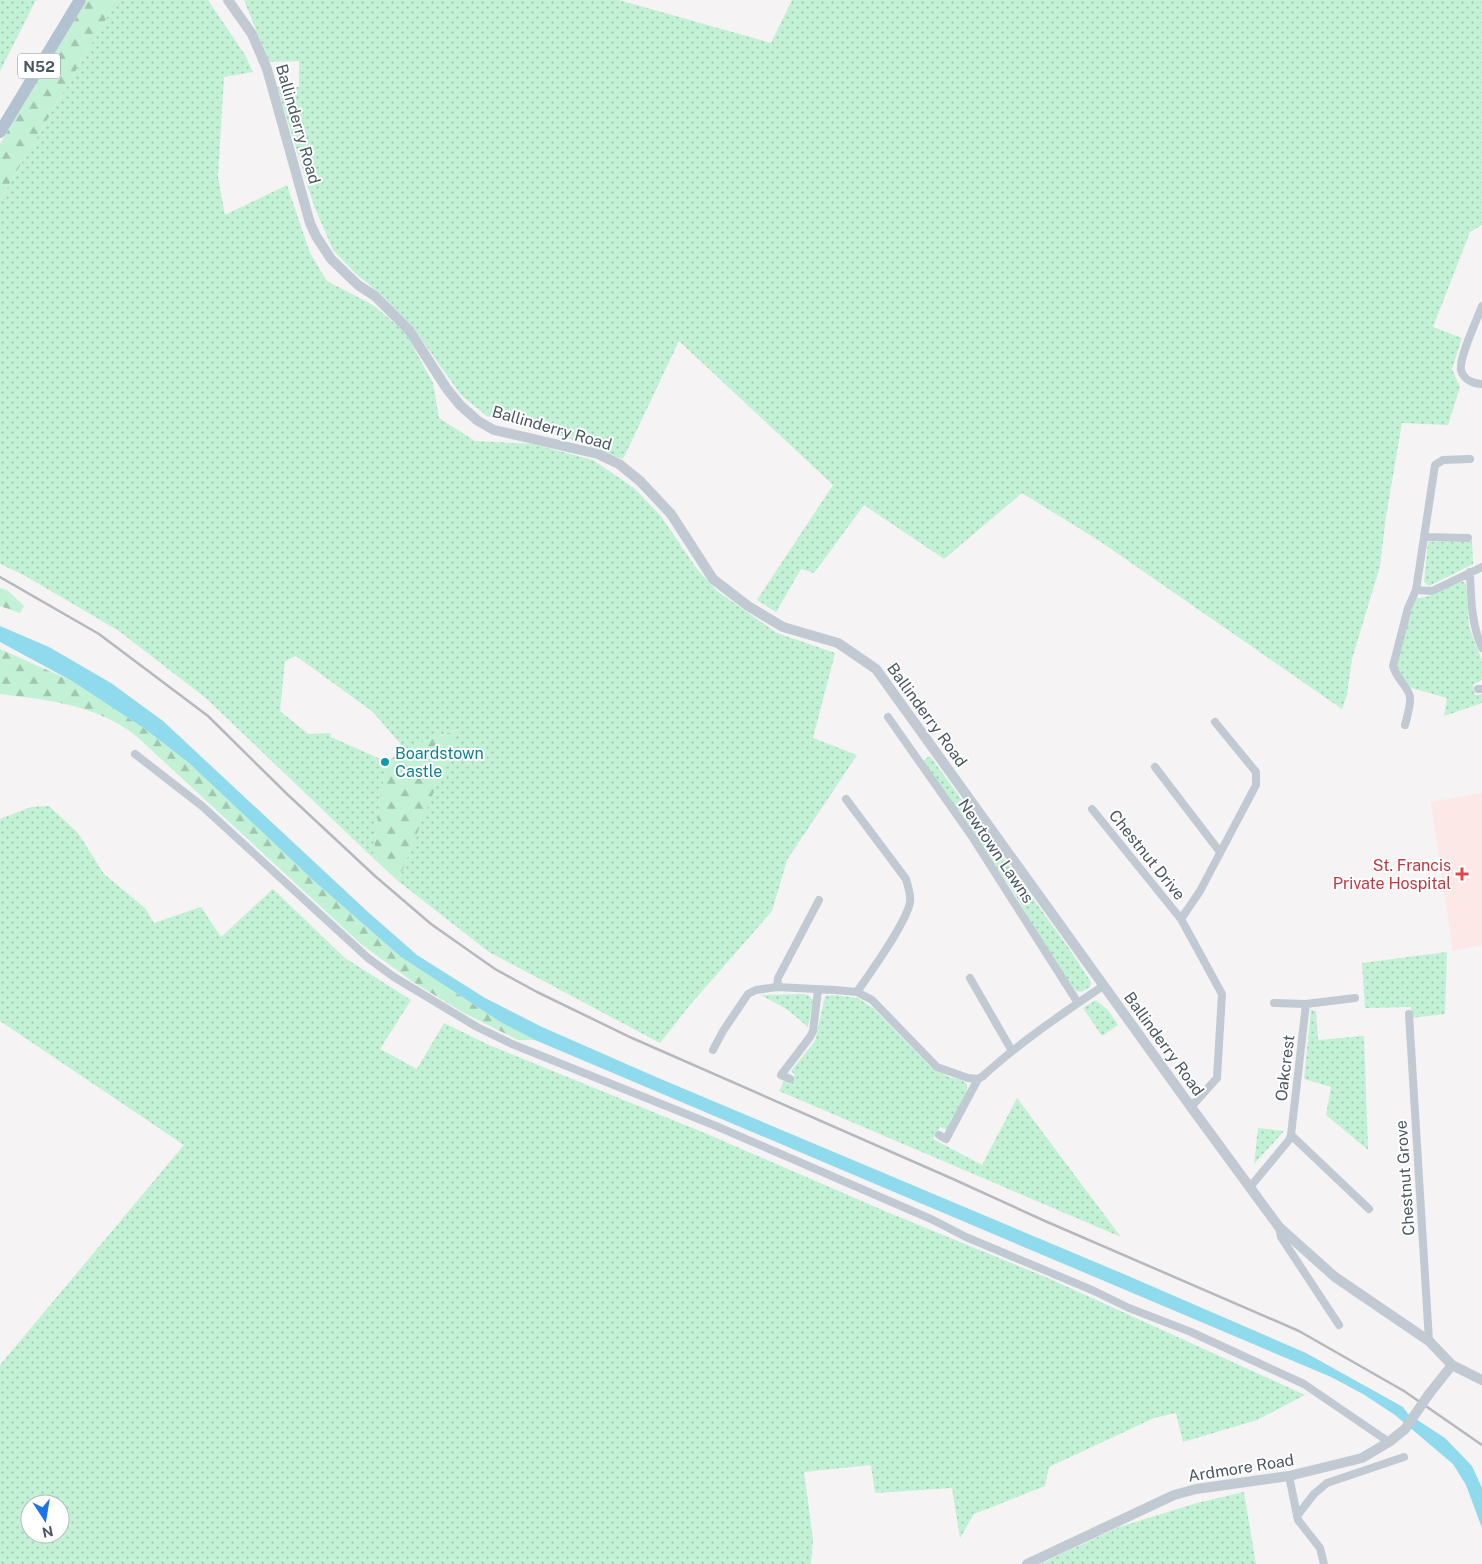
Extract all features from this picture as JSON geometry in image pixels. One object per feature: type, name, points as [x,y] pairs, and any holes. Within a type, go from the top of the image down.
[{"type":"main road","name":"N52","points":[[0,132],[80,0]]},
{"type":"street","name":"Ballinderry Road","points":[[228,0],[252,34],[267,69],[310,222],[316,236],[327,254],[344,272],[375,296],[409,330],[447,389],[460,405],[478,421],[494,430],[598,454],[619,464],[640,481],[671,514],[712,579],[748,606],[783,627],[838,644],[876,669],[1103,986],[1279,1227],[1335,1277],[1428,1341],[1452,1365],[1482,1380]]},
{"type":"street","points":[[1482,306],[1462,360],[1461,371],[1468,380],[1482,384]]},
{"type":"street","points":[[1408,721],[1410,698],[1408,692],[1395,675],[1393,666],[1408,608],[1416,590],[1435,465],[1442,460],[1470,459]]},
{"type":"street","points":[[1425,537],[1468,538]]},
{"type":"street","points":[[1416,590],[1432,591],[1482,567]]},
{"type":"street","points":[[1470,572],[1472,615],[1476,634],[1482,648]]},
{"type":"street","name":"Newtown Lawns","points":[[888,717],[973,838],[1078,1003]]},
{"type":"street","name":"Chestnut Drive","points":[[1180,919],[1200,892],[1256,785],[1256,772],[1215,722]]},
{"type":"street","points":[[135,754],[202,806],[368,958],[394,978],[477,1027],[512,1044],[716,1126],[931,1219],[974,1240],[1092,1290],[1129,1308],[1190,1332],[1304,1384],[1388,1442]]},
{"type":"street","points":[[1155,768],[1220,852]]},
{"type":"street","points":[[846,799],[906,880],[910,892],[910,903],[900,925],[857,992]]},
{"type":"street","name":"Chestnut Drive","points":[[1092,809],[1180,919],[1222,994],[1217,1078],[1191,1107]]},
{"type":"street","points":[[777,987],[778,978],[818,900]]},
{"type":"street","points":[[970,978],[1012,1051]]},
{"type":"street","points":[[939,1135],[946,1139],[978,1079],[1012,1051],[1103,986]]},
{"type":"street","points":[[713,1050],[723,1031],[748,994],[756,990],[777,987],[857,992],[872,1000],[937,1067],[968,1078],[978,1079]]},
{"type":"street","points":[[790,1079],[781,1075],[813,1031],[818,990]]},
{"type":"street","points":[[1274,1003],[1306,1004],[1355,998]]},
{"type":"street","name":"Oakcrest","points":[[1250,1188],[1291,1135],[1306,1004]]},
{"type":"street","name":"Chestnut Grove","points":[[1408,1014],[1428,1341]]},
{"type":"street","points":[[1291,1135],[1369,1209]]},
{"type":"street","points":[[1279,1227],[1282,1237],[1339,1325]]},
{"type":"street","name":"Ardmore Road","points":[[1027,1564],[1174,1495],[1196,1489],[1289,1476],[1362,1458],[1404,1430],[1452,1365]]},
{"type":"street","points":[[1297,1516],[1314,1494],[1327,1483],[1404,1457]]},
{"type":"street","points":[[1289,1476],[1298,1520],[1320,1548],[1324,1564]]},
{"type":"shaded area","name":"St. Francis Private Hospital","points":[[1482,793],[1482,945],[1453,951],[1431,802]]},
{"type":"green space","points":[[0,0],[36,0],[0,71]]},
{"type":"green space","points":[[87,0],[117,0],[0,200],[0,144]]},
{"type":"green space","points":[[117,0],[208,0],[245,55],[253,72],[224,77],[218,177],[225,215],[287,185],[310,253],[327,281],[373,305],[405,332],[433,383],[439,418],[475,441],[533,444],[593,460],[634,488],[660,515],[697,569],[717,591],[777,633],[835,653],[813,738],[857,755],[787,860],[772,911],[690,1005],[660,1043],[489,952],[398,881],[458,729],[405,749],[373,712],[296,656],[285,661],[280,711],[308,734],[330,733],[331,737],[387,762],[380,799],[373,858],[207,699],[119,631],[22,574],[0,564],[0,200]]},
{"type":"green space","points":[[244,0],[619,0],[771,43],[792,0],[1482,0],[1482,225],[1470,232],[1433,327],[1462,338],[1452,369],[1460,387],[1448,425],[1402,423],[1386,516],[1380,566],[1352,659],[1347,695],[1342,709],[1098,540],[1022,493],[944,559],[864,505],[814,573],[801,569],[776,612],[757,600],[833,485],[679,341],[623,459],[565,437],[487,416],[461,395],[412,326],[383,296],[356,274],[333,250],[314,206],[277,87],[299,87],[299,61],[269,62]]},
{"type":"green space","points":[[1472,541],[1473,564],[1429,586],[1424,582],[1428,542]]},
{"type":"green space","points":[[1461,581],[1466,585],[1469,627],[1482,661],[1482,680],[1473,685],[1475,695],[1482,694],[1482,703],[1444,716],[1447,698],[1408,687],[1398,675],[1396,661],[1415,599],[1432,595]]},
{"type":"green space","points":[[0,588],[7,590],[24,606],[20,613],[0,606]]},
{"type":"green space","points":[[0,649],[72,681],[145,729],[189,763],[314,881],[401,957],[502,1023],[535,1040],[518,1040],[462,1012],[413,982],[361,944],[143,742],[125,728],[96,713],[81,708],[0,694]]},
{"type":"green space","points":[[459,729],[398,881],[373,858],[380,799],[387,762],[405,749]]},
{"type":"green space","points":[[930,756],[1068,947],[1091,982],[1090,987],[1081,992],[1076,991],[1058,968],[1013,891],[922,761]]},
{"type":"green space","points":[[49,806],[78,833],[104,874],[145,908],[154,923],[201,907],[221,937],[273,889],[345,958],[411,1000],[380,1049],[417,1069],[444,1023],[489,1045],[707,1134],[887,1212],[1048,1278],[1305,1395],[1257,1420],[1183,1442],[1176,1413],[1154,1418],[1049,1467],[1045,1486],[974,1514],[960,1538],[952,1488],[875,1493],[871,1465],[804,1472],[813,1539],[811,1564],[0,1564],[0,1365],[184,1145],[0,1021],[0,819],[31,807]]},
{"type":"green space","points":[[1447,952],[1445,1014],[1412,1018],[1411,1007],[1365,1008],[1362,963]]},
{"type":"green space","points":[[761,995],[808,995],[813,1000],[808,1027],[788,1010]]},
{"type":"green space","points":[[825,996],[858,998],[873,1008],[930,1066],[949,1077],[962,1080],[967,1084],[967,1092],[947,1130],[940,1127],[933,1139],[982,1165],[1017,1098],[1121,1237],[779,1091],[784,1081],[790,1084],[795,1075],[791,1071],[815,1041]]},
{"type":"green space","points":[[1096,1000],[1108,1010],[1118,1025],[1102,1036],[1083,1008]]},
{"type":"green space","points":[[1311,1010],[1316,1011],[1318,1040],[1364,1036],[1368,1150],[1326,1115],[1331,1087],[1304,1079]]},
{"type":"green space","points":[[1258,1128],[1284,1131],[1254,1164]]},
{"type":"green space","points":[[1244,1492],[1256,1564],[1040,1564],[1119,1527],[1197,1503]]},
{"type":"water","points":[[0,626],[49,647],[111,683],[163,721],[368,912],[417,955],[485,998],[542,1027],[656,1077],[1306,1353],[1403,1407],[1408,1414],[1445,1438],[1472,1466],[1482,1488],[1482,1528],[1466,1485],[1453,1464],[1395,1415],[1363,1394],[1331,1377],[535,1040],[502,1023],[401,957],[314,881],[189,763],[145,729],[72,681],[0,642]]},
{"type":"railway","points":[[0,577],[99,634],[208,716],[287,794],[375,876],[431,924],[495,969],[537,992],[632,1038],[1299,1331],[1404,1391],[1482,1445]]},
{"type":"place","name":"Boardstown Castle","points":[[385,762]]},
{"type":"place","name":"St. Francis Private Hospital","points":[[1462,874]]}]
